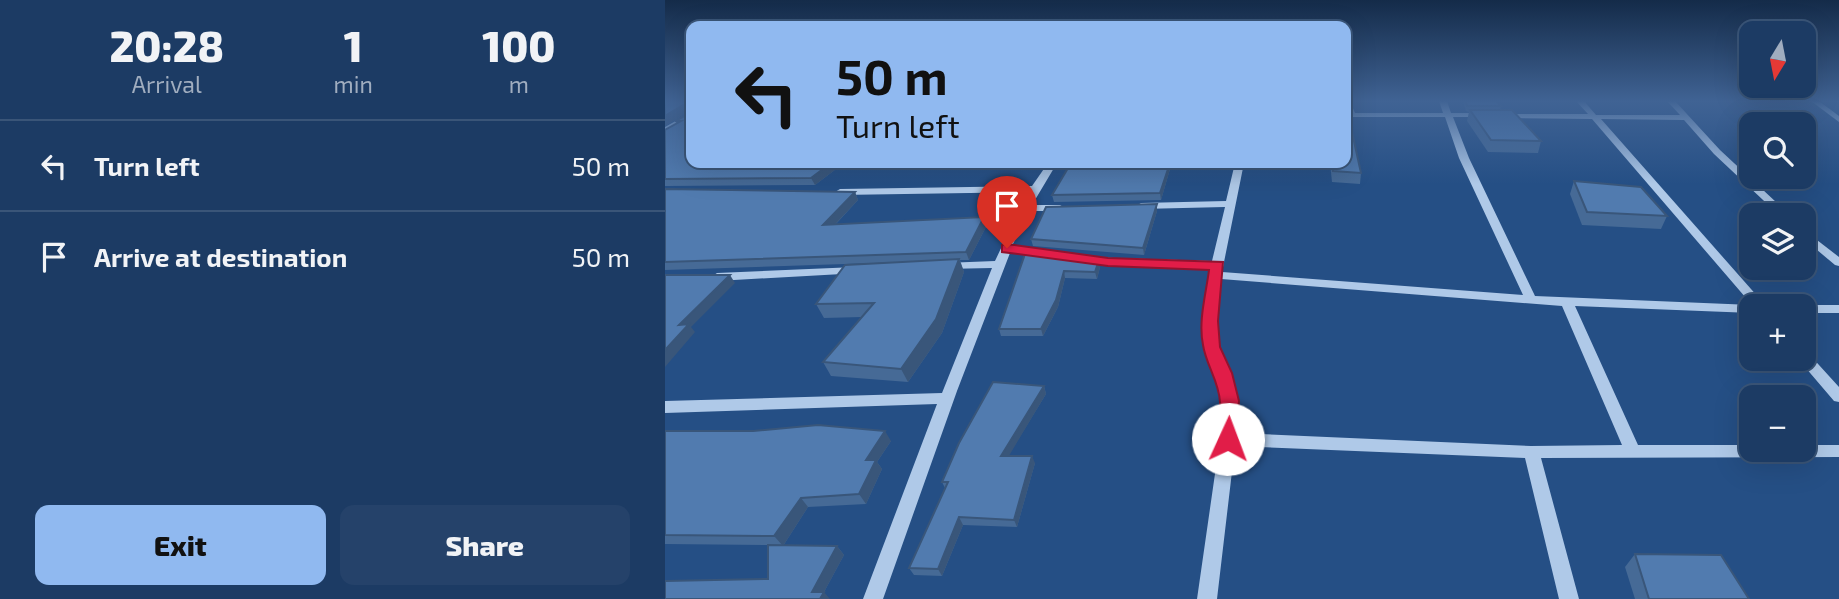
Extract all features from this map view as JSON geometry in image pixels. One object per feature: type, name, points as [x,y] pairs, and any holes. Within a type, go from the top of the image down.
[{"type":"street","points":[[1452,129],[1531,299]]},
{"type":"street","points":[[1606,129],[1750,294]]},
{"type":"street","points":[[1697,129],[1717,152],[1772,203]]},
{"type":"street","points":[[873,599],[1000,264],[1023,208],[1049,168]]},
{"type":"street","points":[[1207,599],[1228,439],[1230,401],[1223,373],[1212,347],[1210,321],[1217,270],[1239,168]]},
{"type":"street","points":[[828,192],[1034,189]]},
{"type":"street","points":[[1135,206],[1232,204]]},
{"type":"street","points":[[1023,208],[1079,207]]},
{"type":"street","points":[[1816,243],[1839,263]]},
{"type":"street","points":[[1007,248],[1108,262],[1567,302],[1739,309]]},
{"type":"street","points":[[932,266],[1000,264]]},
{"type":"street","points":[[699,277],[863,270]]},
{"type":"street","points":[[1567,302],[1633,452]]},
{"type":"street","points":[[1816,309],[1839,309]]},
{"type":"street","points":[[1816,371],[1839,397]]},
{"type":"street","points":[[665,407],[947,398]]},
{"type":"street","points":[[1228,439],[1531,452],[1839,451]]},
{"type":"street","points":[[1531,452],[1569,599]]},
{"type":"building","points":[[686,129],[686,168],[824,168],[811,178],[665,179],[665,130]]},
{"type":"building","points":[[1483,129],[1530,129],[1541,141],[1491,140]]},
{"type":"building","points":[[1352,132],[1361,173],[1333,171],[1333,168],[1351,168]]},
{"type":"building","points":[[1068,168],[1168,168],[1160,193],[1052,195]]},
{"type":"building","points":[[1574,181],[1641,187],[1667,216],[1587,212]]},
{"type":"building","points":[[665,189],[855,192],[823,225],[984,217],[966,252],[665,262]]},
{"type":"building","points":[[1157,204],[1143,248],[1031,239],[1046,207]]},
{"type":"building","points":[[1026,251],[1099,260],[1095,272],[1064,271],[1056,300],[1041,329],[999,329]]},
{"type":"building","points":[[959,259],[936,319],[901,369],[823,362],[874,303],[816,304],[845,265]]},
{"type":"building","points":[[665,275],[730,275],[679,325],[689,324],[665,350]]},
{"type":"building","points":[[993,382],[1044,386],[1001,456],[1032,456],[1014,520],[959,517],[938,569],[909,568],[948,482],[942,482],[959,443]]},
{"type":"building","points":[[818,425],[885,431],[866,460],[876,460],[859,494],[801,498],[774,536],[665,535],[665,431],[753,431]]},
{"type":"building","points":[[768,545],[837,546],[812,592],[824,592],[820,599],[665,599],[665,581],[768,579]]},
{"type":"building","points":[[1635,554],[1721,555],[1749,599],[1649,599]]},
{"type":"route","points":[[1007,248],[1108,262],[1217,265],[1210,321],[1212,347],[1223,373],[1230,401],[1228,439]]}]
